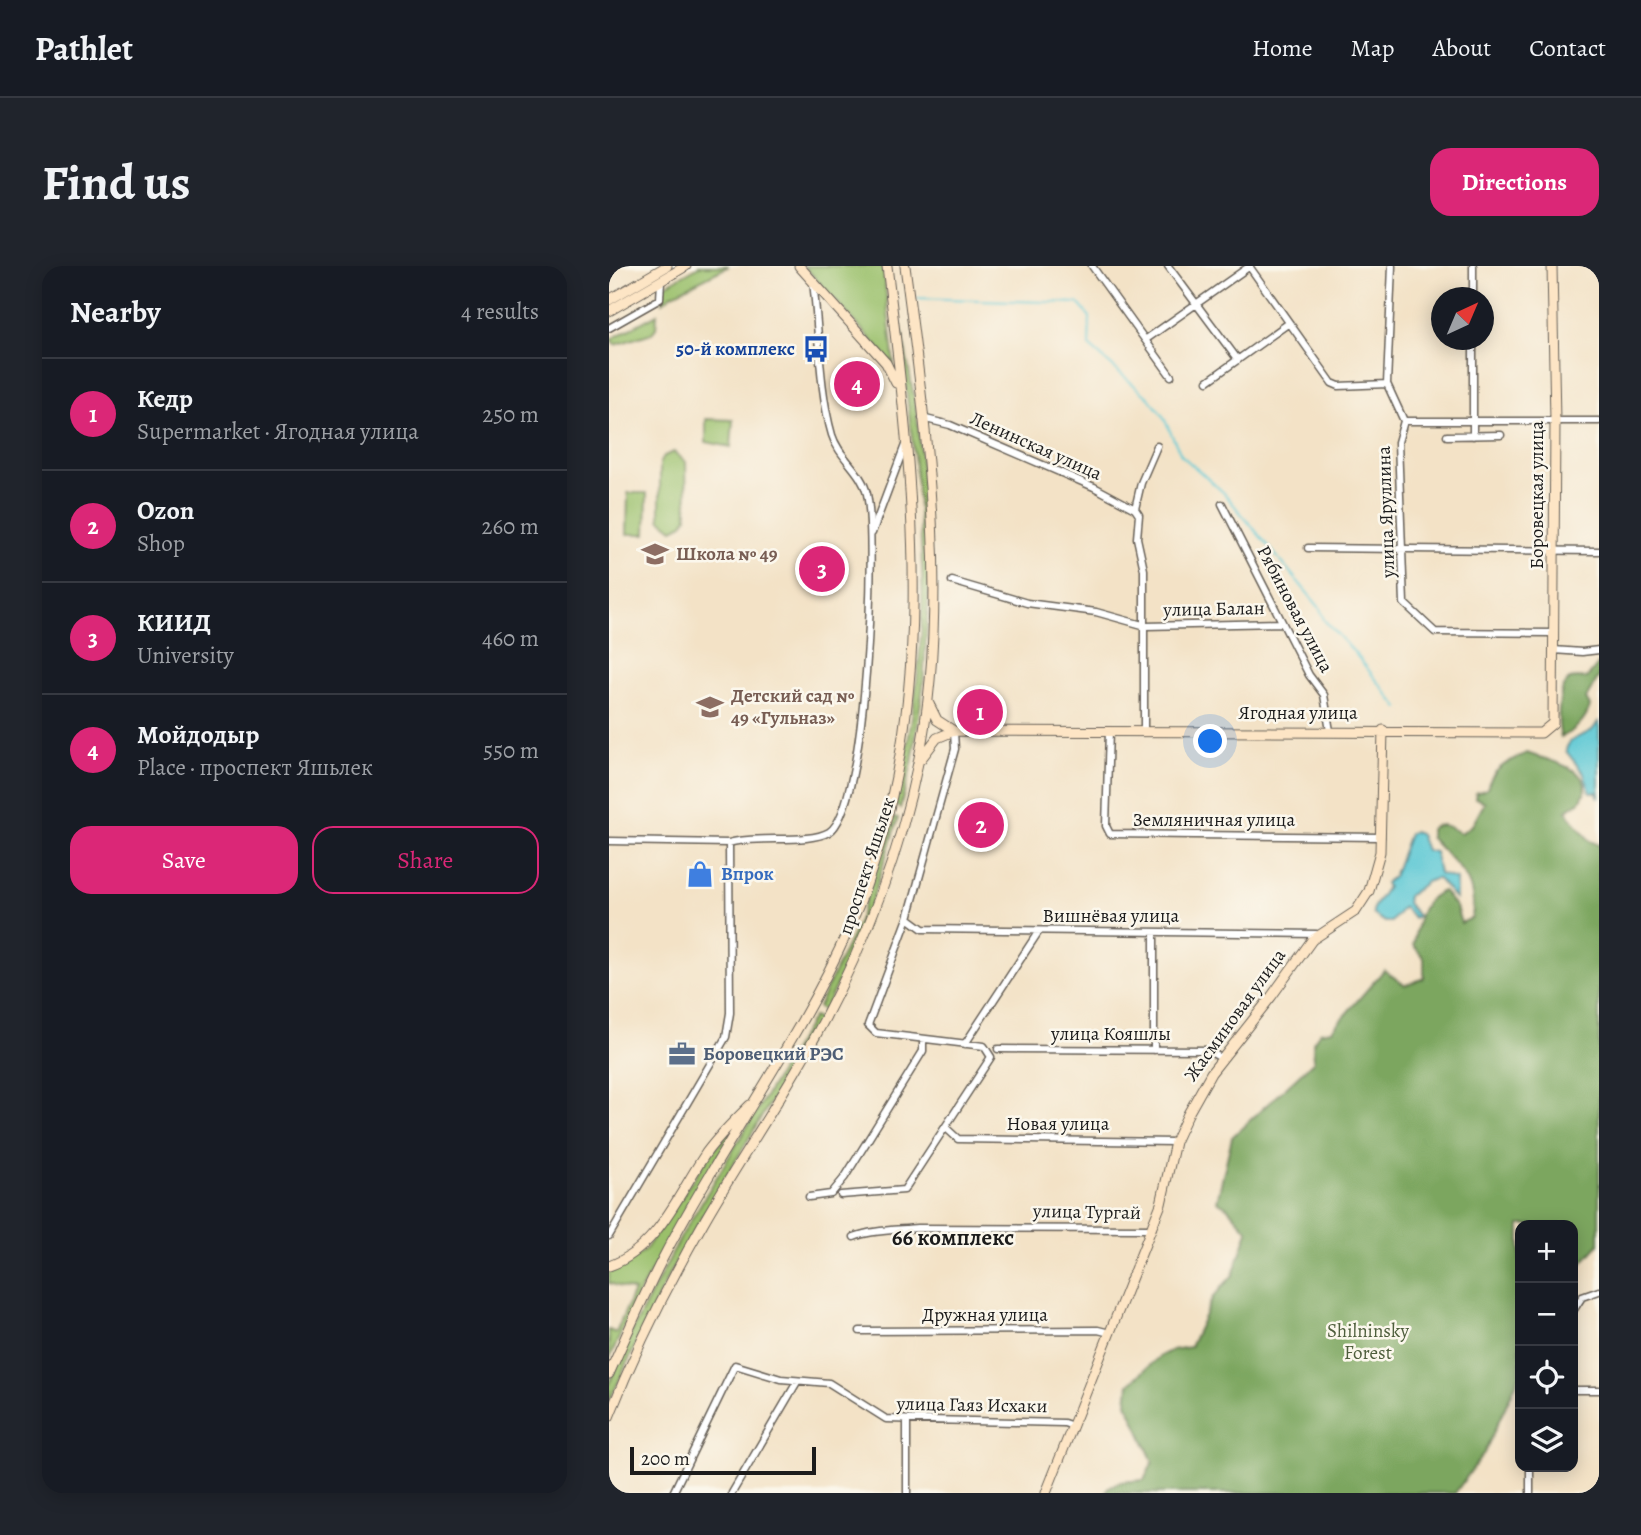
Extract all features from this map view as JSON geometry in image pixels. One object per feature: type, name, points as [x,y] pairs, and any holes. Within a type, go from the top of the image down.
[{"type":"main road","points":[[609,300],[667,266]]},
{"type":"main road","points":[[609,311],[686,266]]},
{"type":"main road","points":[[799,266],[886,363],[893,373],[901,398]]},
{"type":"main road","name":"проспект Яшьлек","points":[[609,1374],[665,1254],[806,1013],[851,923],[891,800],[904,730],[915,623],[913,511],[887,266]]},
{"type":"main road","name":"проспект Яшьлек","points":[[609,1417],[644,1336],[706,1219],[823,1024],[867,928],[893,856],[918,764],[928,700],[934,579],[922,418],[905,266]]},
{"type":"main road","name":"Боровецкая улица","points":[[1552,266],[1555,421],[1553,723]]},
{"type":"main road","points":[[895,328],[901,322],[913,330]]},
{"type":"main road","points":[[928,700],[937,720],[954,731]]},
{"type":"main road","name":"Ягодная улица","points":[[954,731],[1383,730],[1541,733],[1553,723]]},
{"type":"main road","name":"Жасминовая улица","points":[[1046,1493],[1152,1229],[1163,1199],[1175,1142],[1221,1058],[1317,934],[1345,919],[1363,902],[1379,863],[1383,730]]},
{"type":"main road","points":[[918,764],[927,748],[937,738],[954,731]]},
{"type":"main road","points":[[891,800],[897,814],[906,806]]},
{"type":"main road","points":[[806,1013],[817,1011],[822,1016],[823,1024]]},
{"type":"main road","points":[[609,1266],[626,1260],[643,1247],[706,1153],[761,1093]]},
{"type":"street","points":[[1092,266],[1171,376]]},
{"type":"street","points":[[1168,266],[1238,360]]},
{"type":"street","points":[[1145,340],[1250,266],[1332,383],[1339,386],[1387,383]]},
{"type":"street","name":"улица Яруллина","points":[[1392,266],[1387,383],[1404,421],[1398,442],[1404,603],[1435,632],[1553,633]]},
{"type":"street","points":[[1473,266],[1473,287]]},
{"type":"street","points":[[609,841],[729,843],[745,838],[822,836],[832,830],[840,817],[859,737],[868,661],[871,535],[865,488],[841,455],[829,425],[813,280]]},
{"type":"street","points":[[609,328],[660,299],[660,281]]},
{"type":"street","points":[[1207,381],[1289,323]]},
{"type":"street","points":[[1473,350],[1473,436]]},
{"type":"street","name":"Ленинская улица","points":[[922,418],[962,430],[1094,487],[1135,509]]},
{"type":"street","points":[[1404,421],[1599,421]]},
{"type":"street","points":[[1447,436],[1501,435]]},
{"type":"street","points":[[871,535],[907,442]]},
{"type":"street","points":[[1144,731],[1144,570],[1137,538],[1139,515],[1135,509],[1141,483],[1157,446]]},
{"type":"street","name":"Рябиновая улица","points":[[1222,504],[1309,675],[1324,695],[1330,731]]},
{"type":"street","points":[[1308,548],[1599,551]]},
{"type":"street","name":"улица Балан","points":[[952,581],[1027,603],[1096,612],[1146,626],[1282,622]]},
{"type":"street","points":[[1553,650],[1599,650]]},
{"type":"street","points":[[841,1195],[904,1190],[991,1057],[984,1046],[876,1033],[868,1025],[868,1018],[908,918],[955,749],[954,731]]},
{"type":"street","name":"Земляничная улица","points":[[1109,731],[1106,826],[1110,834],[1381,837]]},
{"type":"street","points":[[609,1236],[726,1037],[729,843]]},
{"type":"street","name":"Вишнёвая улица","points":[[908,918],[923,929],[1317,934]]},
{"type":"street","points":[[965,1044],[1039,931]]},
{"type":"street","points":[[1154,932],[1154,1050]]},
{"type":"street","points":[[809,1197],[831,1194],[845,1177],[923,1051],[923,1040]]},
{"type":"street","name":"улица Кояшлы","points":[[998,1049],[1207,1050],[1221,1058]]},
{"type":"street","name":"Новая улица","points":[[945,1127],[958,1139],[1175,1142]]},
{"type":"street","name":"улица Тургай","points":[[854,1237],[865,1233],[917,1228],[1152,1229]]},
{"type":"street","points":[[1578,1303],[1582,1297],[1595,1292]]},
{"type":"street","name":"Дружная улица","points":[[860,1331],[1098,1330],[1110,1334]]},
{"type":"street","name":"улица Гаяз Исхаки","points":[[673,1493],[735,1365],[797,1382],[829,1384],[886,1419],[1038,1422],[1073,1426]]},
{"type":"street","points":[[732,1493],[797,1382]]},
{"type":"street","points":[[1578,1390],[1599,1390]]},
{"type":"street","points":[[907,1421],[907,1493]]},
{"type":"street","points":[[1530,1472],[1530,1493]]},
{"type":"green space","points":[[699,266],[729,266],[671,295],[663,302],[664,286]]},
{"type":"green space","points":[[804,266],[883,266],[894,365]]},
{"type":"green space","points":[[657,314],[656,328],[652,333],[615,345],[611,339]]},
{"type":"green space","points":[[901,327],[917,414],[930,569],[923,686],[912,763],[900,808],[895,805],[907,747],[922,627],[919,508],[899,329]]},
{"type":"green space","points":[[706,419],[733,420],[731,447],[706,442]]},
{"type":"green space","points":[[674,452],[686,462],[687,517],[683,524],[673,529],[660,519],[660,462],[664,456]]},
{"type":"green space","points":[[628,493],[647,493],[646,534],[627,534]]},
{"type":"green space","points":[[1599,663],[1599,676],[1586,699],[1590,706],[1586,716],[1579,725],[1561,737],[1559,709],[1563,687],[1570,679],[1587,678]]},
{"type":"green space","name":"Shilninsky Forest","points":[[1527,753],[1577,772],[1583,779],[1585,788],[1579,803],[1566,811],[1590,841],[1599,845],[1599,1244],[1578,1267],[1578,1220],[1515,1220],[1515,1386],[1484,1453],[1455,1493],[1106,1493],[1108,1488],[1120,1482],[1144,1480],[1153,1462],[1127,1403],[1129,1384],[1160,1356],[1172,1350],[1190,1347],[1213,1297],[1233,1275],[1248,1231],[1227,1207],[1217,1201],[1232,1137],[1314,1061],[1313,1042],[1320,1032],[1332,1030],[1384,970],[1405,985],[1424,978],[1424,958],[1413,945],[1418,920],[1429,900],[1443,891],[1456,907],[1461,923],[1472,918],[1473,903],[1468,881],[1430,837],[1430,829],[1442,825],[1461,833],[1473,824],[1485,802],[1475,798],[1476,793],[1487,789],[1492,776],[1514,759]]},
{"type":"green space","points":[[893,817],[898,818],[864,925],[824,1011],[818,1007],[858,923]]},
{"type":"green space","points":[[813,1017],[817,1018],[817,1023],[670,1272],[609,1402],[609,1385],[628,1339],[682,1235]]},
{"type":"green space","points":[[739,1121],[640,1291],[609,1360],[609,1330],[616,1333],[634,1291],[609,1283],[609,1270],[628,1263],[645,1250],[710,1154]]},
{"type":"water","points":[[1599,721],[1599,799],[1597,792],[1590,792],[1584,774],[1566,751],[1570,743],[1592,730]]},
{"type":"water","points":[[1414,831],[1420,835],[1426,850],[1435,852],[1439,874],[1456,879],[1456,899],[1437,878],[1426,882],[1408,896],[1407,903],[1418,916],[1414,918],[1403,907],[1391,922],[1385,922],[1373,914],[1373,908],[1387,887],[1385,883],[1393,877],[1409,834]]},
{"type":"waterway","points":[[914,298],[1078,303],[1090,317],[1089,346],[1149,398],[1163,416],[1181,455],[1224,493],[1320,608],[1324,620],[1399,708]]},
{"type":"place","name":"50-й комплекс","points":[[816,349]]},
{"type":"place","name":"Мойдодыр","points":[[857,384]]},
{"type":"place","name":"Школа № 49","points":[[655,554]]},
{"type":"place","name":"КИИД","points":[[822,569]]},
{"type":"place","name":"Детский сад № 49 «Гульназ»","points":[[710,707]]},
{"type":"place","name":"Кедр","points":[[980,712]]},
{"type":"place","name":"Ozon","points":[[981,825]]},
{"type":"place","name":"Впрок","points":[[700,874]]},
{"type":"place","name":"Боровецкий РЭС","points":[[682,1054]]},
{"type":"district","name":"66 комплекс","points":[[953,1237]]}]
